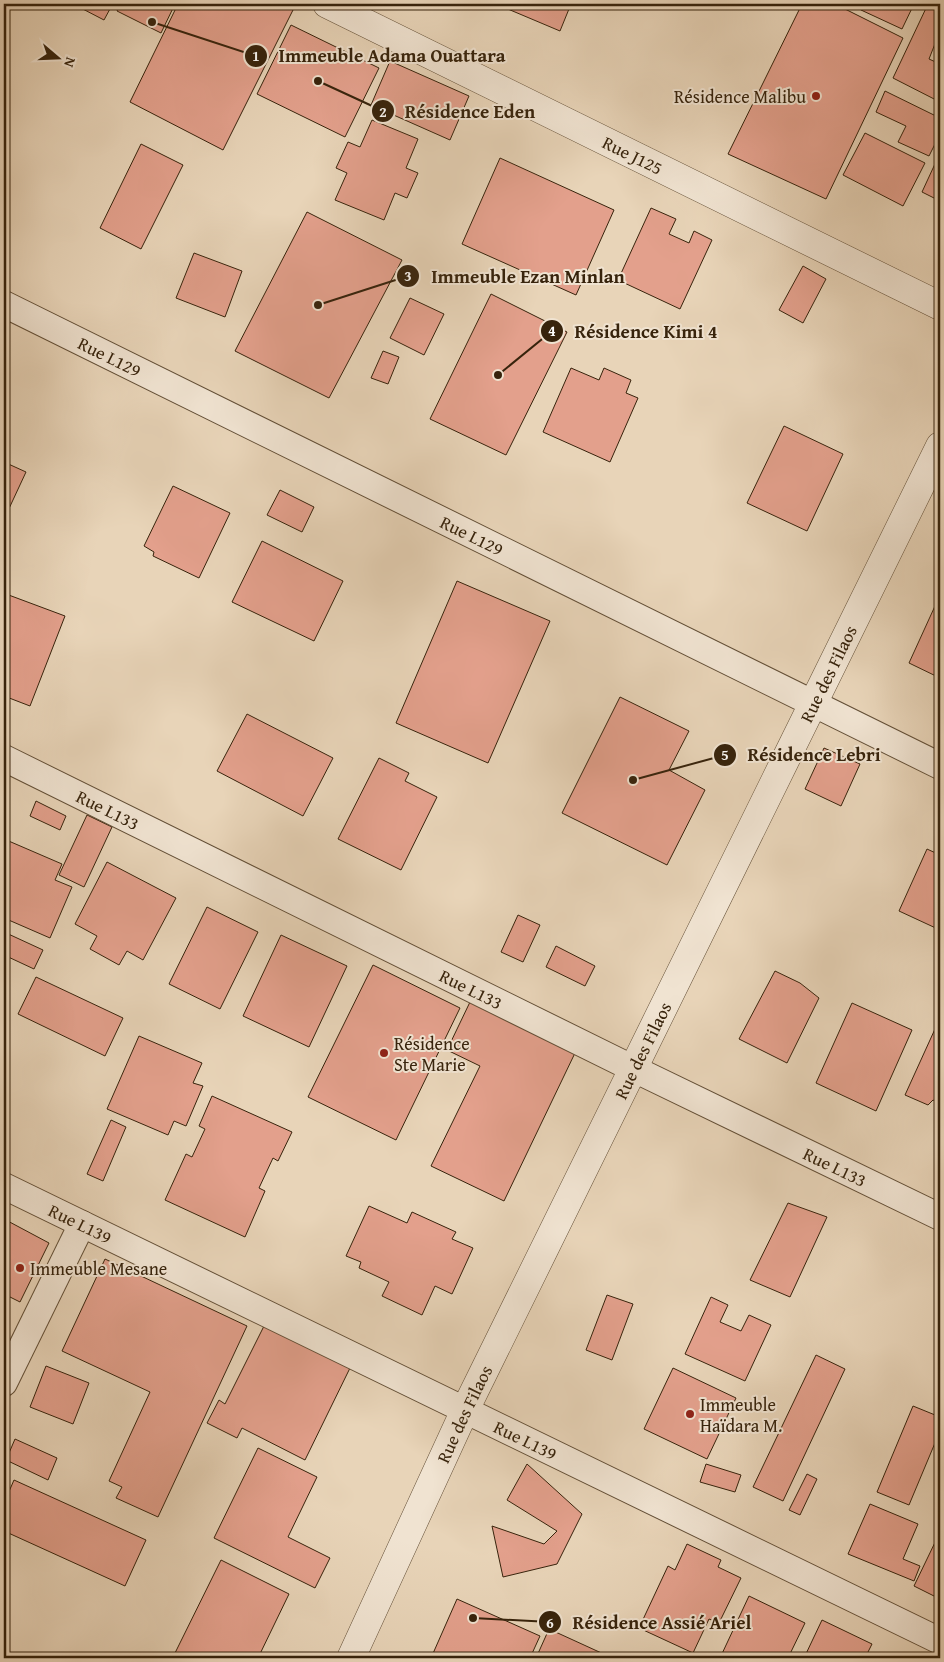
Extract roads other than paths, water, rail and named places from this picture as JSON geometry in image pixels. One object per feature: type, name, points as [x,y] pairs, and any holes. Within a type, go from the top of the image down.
[{"type":"street","name":"Rue J125","points":[[327,4],[940,306]]},
{"type":"street","name":"Rue L129","points":[[4,304],[940,766]]},
{"type":"street","name":"Rue des Filaos","points":[[351,1658],[465,1410],[940,446]]},
{"type":"street","name":"Rue L133","points":[[4,758],[634,1069],[940,1217]]},
{"type":"street","name":"Rue L139","points":[[4,1186],[940,1641]]},
{"type":"street","points":[[4,1384],[82,1224]]},
{"type":"place","name":"Immeuble Adama Ouattara","points":[[152,22]]},
{"type":"place","name":"Résidence Eden","points":[[318,81]]},
{"type":"place","name":"Résidence Malibu","points":[[816,96]]},
{"type":"place","name":"Immeuble Ezan Minlan","points":[[318,305]]},
{"type":"place","name":"Résidence Kimi 4","points":[[498,375]]},
{"type":"place","name":"Résidence Lebri","points":[[633,780]]},
{"type":"place","name":"Résidence Ste Marie","points":[[384,1053]]},
{"type":"place","name":"Immeuble Mesane","points":[[20,1268]]},
{"type":"place","name":"Immeuble Haïdara M.","points":[[690,1414]]},
{"type":"place","name":"Résidence Assié Ariel","points":[[473,1618]]}]
